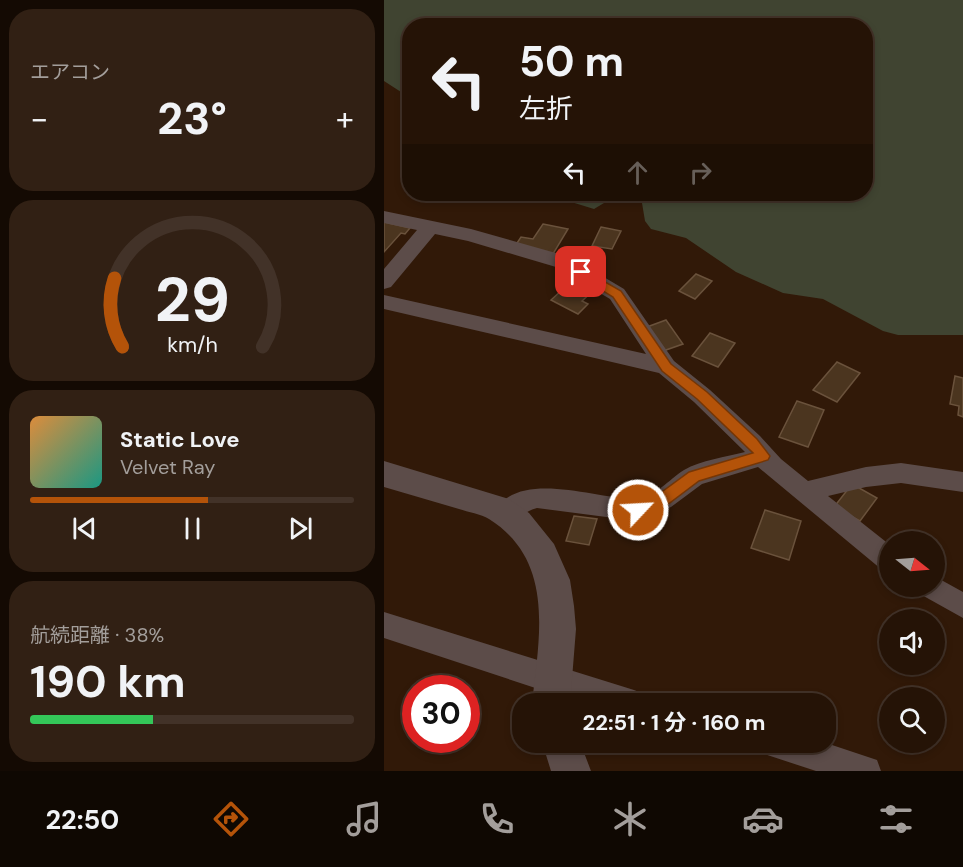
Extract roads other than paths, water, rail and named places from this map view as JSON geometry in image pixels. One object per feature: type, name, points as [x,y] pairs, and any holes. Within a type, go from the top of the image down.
[{"type":"street","points":[[384,217],[430,226],[563,262],[617,294],[666,367],[702,396],[752,442],[772,466],[879,552]]},
{"type":"street","points":[[384,282],[430,226]]},
{"type":"street","points":[[384,302],[666,367]]},
{"type":"street","points":[[506,514],[520,501],[537,498],[638,510],[662,500],[694,476],[763,456]]},
{"type":"street","points":[[804,492],[866,477],[901,473],[963,482]]},
{"type":"street","points":[[384,474],[498,508],[518,523],[542,554],[554,580],[558,630],[552,692],[384,625]]},
{"type":"street","points":[[945,595],[963,606]]},
{"type":"street","points":[[565,753],[571,771]]},
{"type":"street","points":[[808,753],[866,771]]}]
